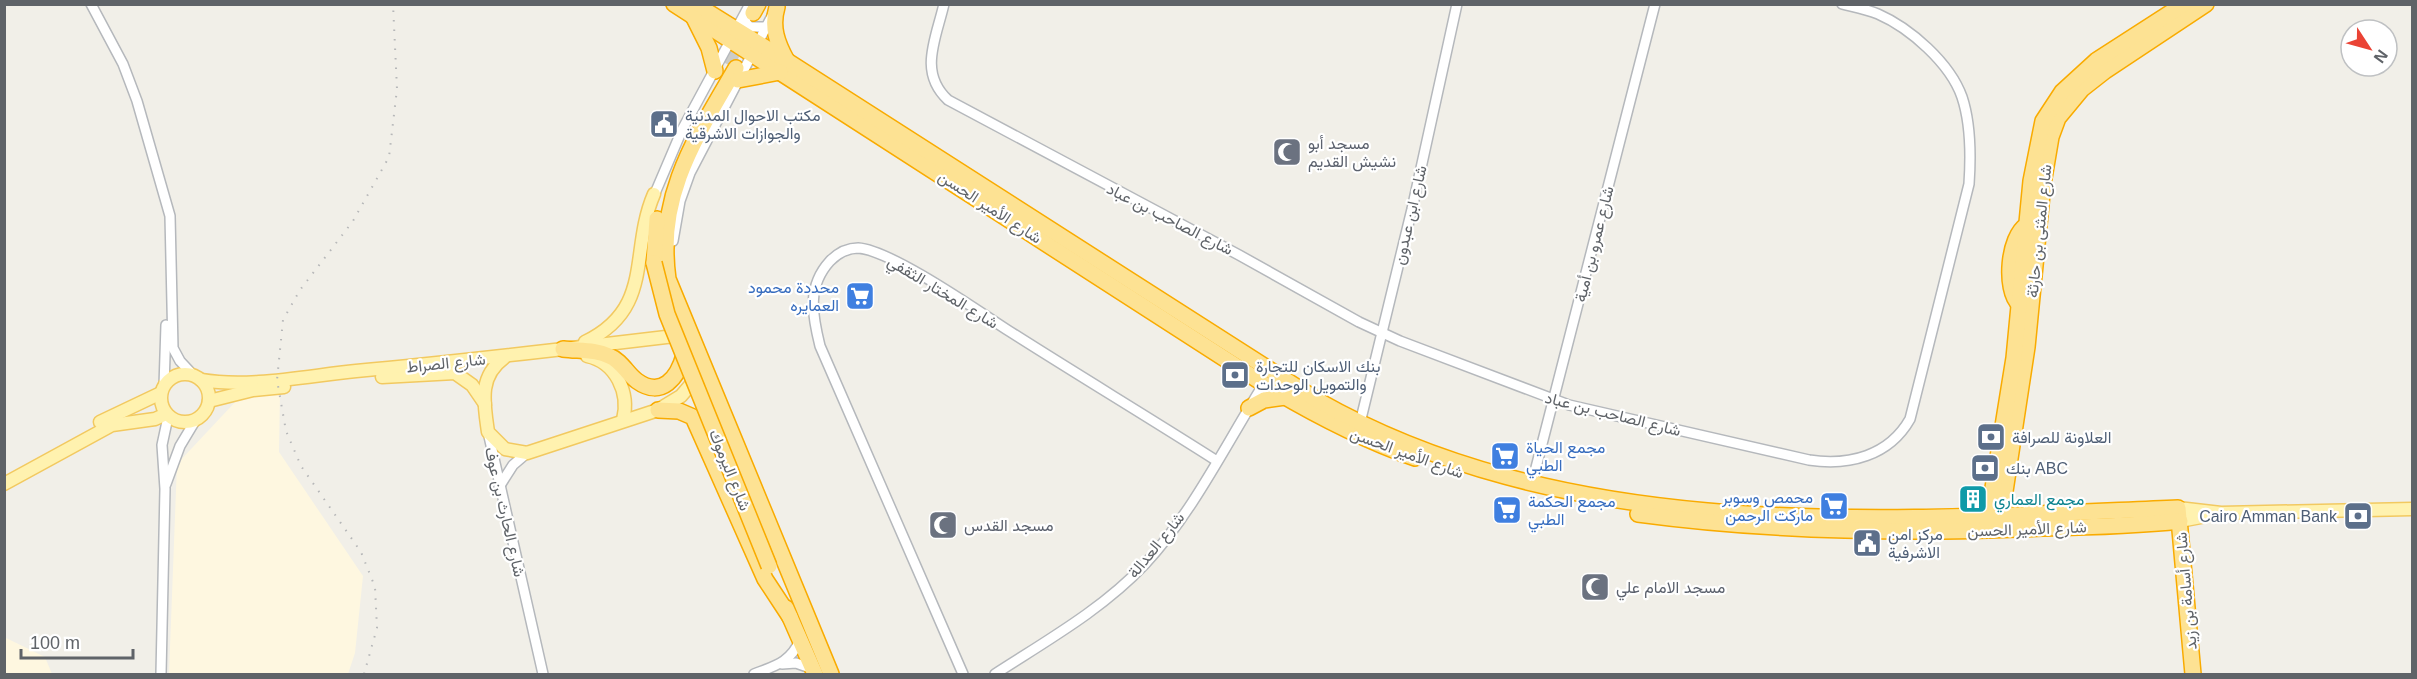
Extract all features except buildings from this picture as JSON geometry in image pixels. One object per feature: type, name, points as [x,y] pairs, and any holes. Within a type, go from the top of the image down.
[{"type":"highway","name":"شارع الأمير الحسن","points":[[674,4],[695,9],[735,36],[737,63],[784,66],[1267,378],[1360,424],[1472,468],[1532,483],[1637,504],[1871,525],[1971,517],[1994,523],[2024,515],[2170,520]]},
{"type":"highway","points":[[722,4],[695,9],[704,36],[737,63],[784,66],[773,19],[775,5]]},
{"type":"highway","name":"شارع المثنى بن حارثة","points":[[1998,498],[2036,149],[2043,121],[2062,92],[2184,4]]},
{"type":"highway","name":"شارع المثنى بن حارثة","points":[[1994,523],[2025,360],[2043,184],[2051,137],[2058,118],[2101,65],[2206,4]]},
{"type":"highway","points":[[756,14],[775,5]]},
{"type":"highway","name":"شارع اليرموك","points":[[737,63],[669,176],[653,220],[654,263],[665,306],[684,356],[814,672]]},
{"type":"highway","name":"شارع اليرموك","points":[[737,63],[687,153],[675,186],[665,235],[668,279],[831,675]]},
{"type":"highway","name":"شارع الأمير الحسن","points":[[784,66],[1246,372],[1267,378],[1285,397],[1327,422],[1378,445],[1490,482],[1589,507],[1689,520],[1871,525],[2170,520]]},
{"type":"highway","points":[[563,349],[598,352],[610,356],[645,386],[657,387],[670,383],[679,373],[684,356]]},
{"type":"highway","points":[[1246,372],[1250,390],[1249,408]]},
{"type":"highway","points":[[1249,408],[1264,400],[1285,397]]},
{"type":"highway","points":[[658,410],[679,411],[693,417],[752,553],[772,592],[790,617]]},
{"type":"highway","points":[[1971,517],[1998,498],[2024,515]]},
{"type":"highway","name":"شارع أسامة بن زيد","points":[[2170,520],[2182,675]]},
{"type":"highway","name":"شارع أسامة بن زيد","points":[[2170,520],[2193,675]]},
{"type":"main road","points":[[563,349],[613,326],[628,303],[638,272],[643,225],[654,194]]},
{"type":"main road","name":"شارع الصراط","points":[[197,378],[222,382],[277,380],[690,334]]},
{"type":"main road","points":[[563,349],[594,357],[611,368],[625,398],[623,420]]},
{"type":"main road","name":"شارع الحارث بن عوف","points":[[488,432],[484,405],[488,375],[495,365],[507,356]]},
{"type":"main road","points":[[488,432],[505,449],[527,453],[658,410],[681,396],[704,370]]},
{"type":"main road","name":"شارع الصراط","points":[[209,401],[254,390],[448,372],[466,379],[484,405]]},
{"type":"main road","points":[[4,474],[162,389],[177,375],[197,378],[209,393],[207,409],[195,421],[179,423],[167,416],[160,400],[162,389]]},
{"type":"main road","points":[[4,484],[112,425],[167,416]]},
{"type":"main road","name":"شارع الأمير الحسن","points":[[2170,520],[2212,517],[2221,513],[2412,509]]},
{"type":"street","points":[[91,4],[123,64],[137,101],[170,216],[173,348],[180,361],[197,378]]},
{"type":"street","name":"شارع الصاحب بن عباد","points":[[944,4],[930,74],[933,85],[948,100],[1382,333],[1553,400],[1809,460],[1843,462],[1874,453],[1901,433],[1913,410],[1969,183],[1970,142],[1964,106],[1958,89],[1947,71],[1925,48],[1893,22],[1877,14],[1842,4]]},
{"type":"street","name":"شارع ابن عبدون","points":[[1360,424],[1457,4]]},
{"type":"street","name":"شارع عمرو بن أمية","points":[[1532,483],[1655,4]]},
{"type":"street","points":[[737,63],[756,14]]},
{"type":"street","name":"شارع اليرموك","points":[[653,220],[654,194],[678,139],[737,63],[735,36],[756,14]]},
{"type":"street","points":[[162,389],[166,275],[164,197]]},
{"type":"street","name":"شارع المختار الثقفي","points":[[965,673],[820,346],[812,300],[821,271],[835,256],[848,249],[861,248],[886,257],[949,293],[1217,460]]},
{"type":"street","name":"شارع العدالة","points":[[995,675],[1067,628],[1132,576],[1181,517],[1267,378]]},
{"type":"street","points":[[161,675],[165,489],[162,445],[167,416]]},
{"type":"street","points":[[165,489],[180,446],[195,421]]},
{"type":"street","name":"شارع الحارث بن عوف","points":[[488,432],[493,466],[543,675]]},
{"type":"street","points":[[499,487],[513,465],[527,453]]},
{"type":"street","points":[[754,675],[782,663],[794,653],[800,640]]},
{"type":"street","points":[[782,663],[796,663],[814,672]]},
{"type":"shaded area","points":[[280,393],[279,452],[363,576],[355,653],[348,674],[169,674],[177,464],[237,400]]},
{"type":"shaded area","points":[[4,637],[45,657],[52,674],[5,674]]},
{"type":"tunnel","points":[[727,64],[742,34]]},
{"type":"railway","points":[[364,674],[377,628],[375,587],[361,552],[301,466],[286,431],[277,380],[283,320],[300,290],[353,221],[389,157],[397,89],[393,4]]},
{"type":"place","name":"مكتب الاحوال المدنية والجوازات الاشرقية","points":[[664,124]]},
{"type":"place","name":"مسجد أبو نشيش القديم","points":[[1287,152]]},
{"type":"place","name":"محددة محمود العمايره","points":[[860,296]]},
{"type":"place","name":"بنك الاسكان للتجارة والتمويل الوحدات","points":[[1235,375]]},
{"type":"place","name":"العلاونة للصرافة","points":[[1991,437]]},
{"type":"place","name":"مجمع الحياة الطبي","points":[[1505,456]]},
{"type":"place","name":"بنك ABC","points":[[1985,468]]},
{"type":"place","name":"مجمع العماري","points":[[1973,499]]},
{"type":"place","name":"محمص وسوبر ماركت الرحمن","points":[[1834,506]]},
{"type":"place","name":"مجمع الحكمة الطبي","points":[[1507,510]]},
{"type":"place","name":"Cairo Amman Bank","points":[[2358,516]]},
{"type":"place","name":"مسجد القدس","points":[[943,525]]},
{"type":"place","name":"مركز امن الاشرفية","points":[[1867,543]]},
{"type":"place","name":"مسجد الامام علي","points":[[1595,587]]}]
